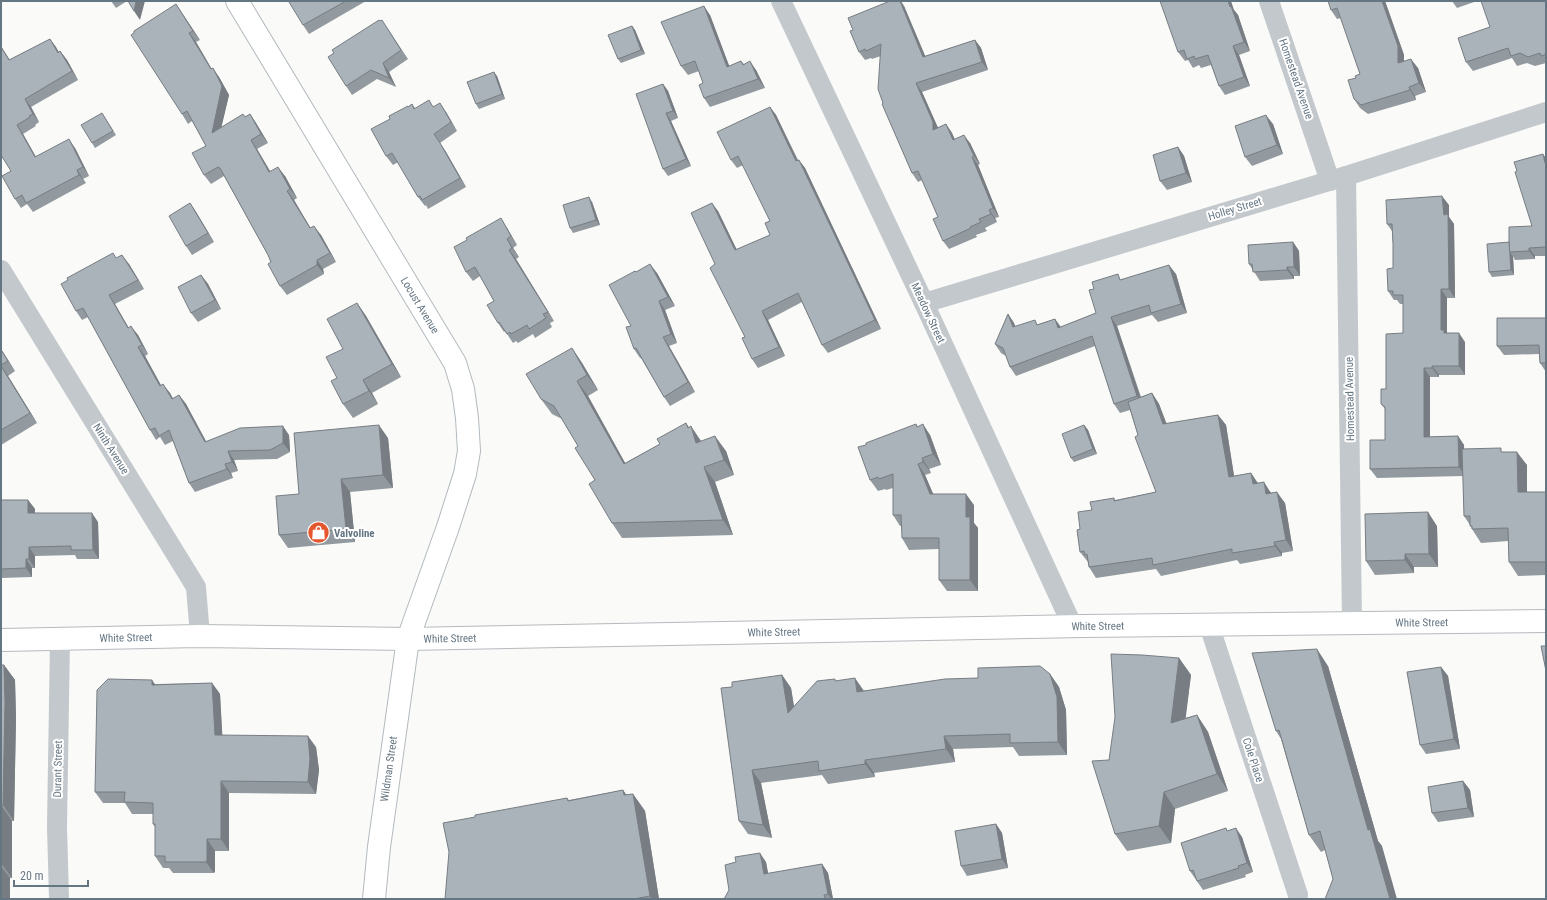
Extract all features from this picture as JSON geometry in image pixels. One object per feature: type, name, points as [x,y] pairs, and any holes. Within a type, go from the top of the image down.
[{"type":"main road","name":"Locust Avenue","points":[[237,1],[455,363],[463,389],[469,451],[465,474],[408,639]]},
{"type":"main road","name":"White Street","points":[[1,640],[200,636],[408,639],[1073,627],[1546,621]]},
{"type":"main road","name":"Wildman Street","points":[[374,899],[381,831],[408,639]]},
{"type":"street","name":"Meadow Street","points":[[781,1],[924,303],[1073,627]]},
{"type":"street","name":"Homestead Avenue","points":[[1268,1],[1338,178],[1352,623]]},
{"type":"street","name":"Holley Street","points":[[924,303],[1338,178],[1546,112]]},
{"type":"street","name":"Ninth Avenue","points":[[1,270],[196,587],[200,636]]},
{"type":"street","name":"Cole Place","points":[[1209,625],[1298,895]]},
{"type":"street","name":"Durant Street","points":[[59,899],[57,827],[60,639]]},
{"type":"building","points":[[128,1],[136,1],[134,11]]},
{"type":"building","points":[[346,1],[303,25],[289,2]]},
{"type":"building","points":[[890,1],[900,1],[923,57],[975,40],[982,62],[916,83],[933,122],[933,130],[946,124],[953,140],[964,135],[974,156],[972,157],[993,208],[989,210],[991,214],[979,219],[981,222],[943,241],[933,219],[938,217],[918,171],[912,173],[882,104],[883,103],[878,89],[881,44],[866,51],[865,49],[859,52],[850,31],[853,30],[848,18]]},
{"type":"building","points":[[1160,1],[1228,1],[1244,42],[1233,46],[1244,77],[1219,86],[1208,55],[1195,59],[1194,56],[1187,59],[1184,50],[1178,52]]},
{"type":"building","points":[[1328,1],[1382,1],[1398,46],[1398,63],[1411,59],[1419,83],[1409,87],[1410,90],[1361,105],[1354,99],[1348,80],[1356,78],[1355,76],[1360,74],[1337,8],[1331,10]]},
{"type":"building","points":[[1481,1],[1546,1],[1546,54],[1541,56],[1540,53],[1528,57],[1520,53],[1511,56],[1508,48],[1466,62],[1458,38],[1490,27]]},
{"type":"building","points":[[176,4],[193,31],[189,33],[211,69],[213,68],[222,86],[212,133],[243,114],[245,117],[250,114],[261,134],[251,140],[269,172],[278,167],[290,189],[287,191],[310,228],[314,226],[330,253],[317,260],[317,265],[280,286],[268,264],[271,262],[268,255],[220,168],[218,167],[204,175],[192,153],[206,146],[187,111],[182,114],[131,35],[134,31]]},
{"type":"building","points":[[704,6],[727,67],[741,61],[743,65],[750,61],[758,79],[704,98],[699,85],[703,83],[695,61],[681,66],[661,22]]},
{"type":"building","points":[[379,20],[382,20],[401,50],[383,63],[389,78],[371,70],[346,86],[328,57],[334,53],[332,50]]},
{"type":"building","points":[[632,26],[641,50],[618,59],[608,35]]},
{"type":"building","points":[[50,39],[58,53],[60,51],[72,71],[25,99],[33,114],[17,125],[35,157],[69,139],[83,167],[77,170],[79,175],[26,203],[22,195],[15,199],[2,176],[11,171],[1,155],[1,47],[9,60]]},
{"type":"building","points":[[494,72],[502,94],[476,104],[467,82]]},
{"type":"building","points":[[663,84],[673,111],[666,113],[686,159],[663,169],[636,94]]},
{"type":"building","points":[[429,100],[433,107],[440,103],[451,122],[434,134],[460,178],[422,200],[420,196],[418,197],[392,153],[386,156],[371,129],[390,119],[389,116],[412,104],[414,109]]},
{"type":"building","points":[[770,107],[796,161],[799,160],[875,320],[822,345],[798,293],[762,311],[779,347],[752,359],[742,338],[745,337],[710,268],[715,264],[691,213],[712,203],[735,250],[770,235],[765,223],[770,221],[738,156],[731,160],[717,132]]},
{"type":"building","points":[[102,113],[113,131],[92,143],[81,125]]},
{"type":"building","points":[[1266,115],[1277,145],[1245,157],[1235,126]]},
{"type":"building","points":[[1178,147],[1186,173],[1160,181],[1153,155]]},
{"type":"building","points":[[1543,154],[1545,163],[1546,162],[1546,247],[1529,248],[1529,251],[1509,252],[1509,227],[1532,226],[1515,172],[1517,171],[1514,162]]},
{"type":"building","points":[[1442,196],[1444,215],[1448,214],[1449,289],[1441,289],[1441,330],[1444,330],[1444,333],[1459,333],[1459,366],[1432,366],[1432,368],[1424,368],[1424,437],[1458,436],[1459,467],[1370,469],[1370,440],[1385,440],[1385,407],[1381,404],[1381,389],[1386,389],[1386,334],[1403,333],[1403,295],[1393,295],[1393,291],[1388,291],[1387,269],[1393,268],[1393,244],[1392,224],[1387,224],[1386,200]]},
{"type":"building","points":[[589,197],[596,220],[570,228],[563,205]]},
{"type":"building","points":[[190,203],[208,233],[186,246],[169,216]]},
{"type":"building","points":[[501,218],[511,236],[507,239],[512,248],[509,250],[548,312],[543,314],[546,318],[529,329],[527,325],[511,334],[510,332],[507,334],[487,305],[494,301],[475,267],[466,272],[454,247],[467,240],[466,238]]},
{"type":"building","points":[[1293,242],[1294,267],[1287,267],[1287,270],[1253,272],[1252,264],[1249,264],[1248,245]]},
{"type":"building","points":[[1509,242],[1511,270],[1489,272],[1487,244]]},
{"type":"building","points":[[113,253],[116,258],[122,255],[138,280],[109,295],[128,328],[131,326],[142,345],[138,347],[160,386],[163,384],[172,399],[179,395],[205,442],[240,428],[283,426],[283,443],[270,450],[228,451],[232,462],[225,464],[227,469],[189,483],[169,430],[159,436],[155,428],[150,430],[83,308],[76,311],[61,284],[68,280],[67,278]]},
{"type":"building","points":[[650,264],[668,297],[659,301],[671,334],[663,337],[688,382],[664,397],[636,348],[634,349],[626,327],[631,326],[609,285]]},
{"type":"building","points":[[1169,265],[1181,304],[1151,313],[1149,305],[1111,317],[1137,396],[1114,404],[1092,336],[1010,367],[1003,348],[995,344],[1008,314],[1013,327],[1035,320],[1037,325],[1055,319],[1058,328],[1096,313],[1089,290],[1094,289],[1092,282],[1118,274],[1120,280]]},
{"type":"building","points":[[201,275],[215,300],[191,313],[178,287]]},
{"type":"building","points":[[357,303],[392,364],[363,380],[369,391],[343,404],[331,381],[337,378],[326,357],[343,349],[327,319]]},
{"type":"building","points":[[1497,318],[1546,318],[1546,363],[1540,363],[1539,345],[1497,346]]},
{"type":"building","points":[[572,348],[587,375],[577,381],[624,464],[660,444],[657,439],[686,423],[688,428],[691,426],[696,443],[715,436],[724,460],[704,467],[723,520],[612,523],[589,484],[595,480],[575,448],[578,446],[554,406],[541,399],[526,374]]},
{"type":"building","points":[[1,350],[8,361],[1,365]]},
{"type":"building","points":[[1,366],[30,413],[1,430]]},
{"type":"building","points":[[1152,393],[1163,424],[1218,415],[1229,477],[1251,473],[1253,484],[1264,482],[1266,494],[1277,492],[1286,540],[1274,542],[1275,546],[1232,553],[1232,549],[1153,565],[1152,558],[1089,567],[1087,554],[1085,555],[1084,551],[1080,552],[1077,530],[1080,529],[1078,512],[1092,510],[1090,502],[1114,498],[1114,501],[1156,492],[1135,437],[1138,435],[1128,402]]},
{"type":"building","points":[[916,424],[917,427],[923,424],[933,454],[922,458],[923,462],[918,464],[930,494],[966,494],[966,517],[970,517],[970,580],[939,580],[939,538],[902,538],[901,515],[893,515],[893,474],[879,479],[878,477],[870,480],[858,447]]},
{"type":"building","points":[[379,425],[383,475],[341,479],[346,529],[279,535],[276,496],[299,494],[294,433]]},
{"type":"building","points":[[1084,425],[1093,449],[1071,458],[1062,434]]},
{"type":"building","points":[[1501,448],[1501,452],[1517,452],[1518,492],[1546,492],[1546,562],[1509,562],[1508,528],[1472,529],[1472,526],[1470,526],[1470,516],[1464,516],[1462,449]]},
{"type":"building","points":[[1,500],[28,500],[28,513],[92,513],[93,550],[71,550],[71,546],[29,547],[29,559],[26,559],[26,568],[1,569]]},
{"type":"building","points":[[1428,512],[1429,554],[1405,554],[1405,560],[1366,561],[1365,514]]},
{"type":"building","points":[[1541,646],[1546,646],[1546,671]]},
{"type":"building","points":[[1317,649],[1368,830],[1370,829],[1390,899],[1325,899],[1333,879],[1320,831],[1309,835],[1279,730],[1276,731],[1252,653]]},
{"type":"building","points":[[1111,654],[1179,658],[1171,723],[1197,715],[1217,774],[1164,792],[1159,826],[1115,834],[1092,761],[1109,760],[1115,717]]},
{"type":"building","points":[[1,665],[4,665],[5,702],[3,805],[1,805]]},
{"type":"building","points":[[1040,666],[1050,674],[1057,697],[1058,742],[1010,743],[1010,734],[944,736],[946,749],[865,760],[865,764],[819,771],[818,761],[752,770],[763,825],[739,821],[721,688],[732,687],[732,682],[782,675],[788,713],[817,681],[835,679],[835,681],[855,678],[857,692],[945,679],[978,678],[978,668]]},
{"type":"building","points":[[1441,667],[1454,739],[1420,745],[1407,672]]},
{"type":"building","points":[[108,679],[152,680],[152,685],[212,683],[215,735],[308,736],[310,759],[308,782],[221,781],[221,839],[207,839],[206,862],[165,862],[165,856],[155,856],[155,824],[153,824],[153,803],[124,802],[125,792],[95,792],[97,690]]},
{"type":"building","points":[[1463,781],[1468,808],[1432,813],[1428,787]]},
{"type":"building","points":[[623,790],[624,795],[633,794],[650,896],[634,899],[445,899],[449,852],[443,823],[475,817],[475,815],[567,798],[568,801]]},
{"type":"building","points":[[996,824],[1002,859],[961,866],[955,831]]},
{"type":"building","points":[[1226,828],[1227,831],[1236,828],[1247,863],[1238,866],[1239,868],[1197,881],[1193,870],[1190,871],[1181,843]]},
{"type":"building","points":[[760,853],[764,874],[822,864],[828,894],[824,895],[825,899],[724,899],[729,890],[725,865],[736,862],[735,857]]},
{"type":"place","name":"Valvoline","points":[[318,533]]}]
